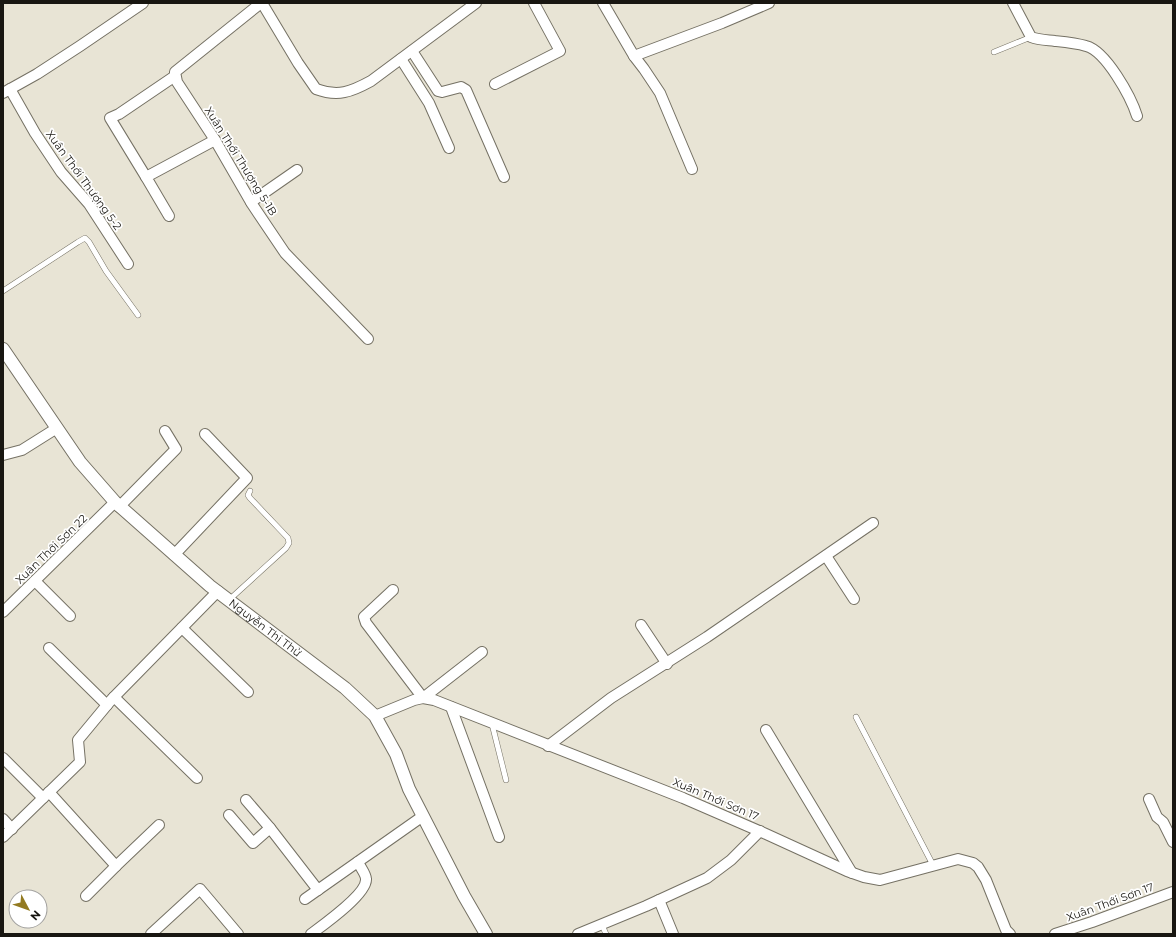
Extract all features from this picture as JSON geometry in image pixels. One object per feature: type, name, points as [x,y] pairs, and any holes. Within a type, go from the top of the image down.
[{"type":"street","points":[[7,91],[37,74],[143,3]]},
{"type":"street","points":[[169,216],[110,118],[119,114],[175,76],[175,72],[262,3],[316,90],[336,94],[354,90],[371,81],[476,3]]},
{"type":"street","points":[[495,84],[560,51],[534,3]]},
{"type":"street","points":[[603,3],[634,56],[660,93],[692,169]]},
{"type":"street","points":[[634,56],[722,23],[769,3]]},
{"type":"street","points":[[1013,3],[1031,38],[1083,45],[1092,48],[1102,57],[1112,69],[1133,104],[1137,116]]},
{"type":"street","points":[[412,51],[438,91],[442,92],[461,87],[466,90],[504,177]]},
{"type":"street","points":[[401,59],[429,103],[448,148]]},
{"type":"street","name":"Xuân Thới Thượng 5-1B","points":[[175,76],[177,82],[215,140],[251,202],[285,253],[368,339]]},
{"type":"street","name":"Xuân Thới Thượng 5-2","points":[[7,91],[61,172],[89,204],[128,264]]},
{"type":"street","points":[[146,177],[215,140]]},
{"type":"street","points":[[251,202],[297,170]]},
{"type":"street","name":"Nguyễn Thị Thử","points":[[3,349],[80,462],[117,504],[174,555],[229,600],[345,688],[375,716],[396,754],[409,789],[464,896],[486,934]]},
{"type":"street","points":[[3,455],[22,450],[58,428]]},
{"type":"street","name":"Xuân Thới Sơn 22","points":[[3,612],[176,449],[165,430]]},
{"type":"street","points":[[174,555],[247,478],[204,434]]},
{"type":"street","points":[[548,746],[610,698],[667,664],[873,523]]},
{"type":"street","points":[[826,556],[854,599]]},
{"type":"street","points":[[35,581],[70,616]]},
{"type":"street","points":[[393,590],[364,617],[366,622],[423,698]]},
{"type":"street","points":[[3,837],[80,762],[78,740],[114,697],[218,591]]},
{"type":"street","points":[[641,625],[667,664]]},
{"type":"street","points":[[182,628],[248,692]]},
{"type":"street","points":[[49,648],[107,705]]},
{"type":"street","points":[[375,716],[414,700],[423,698],[482,652]]},
{"type":"street","points":[[114,697],[197,778]]},
{"type":"street","name":"Xuân Thới Sơn 17","points":[[423,698],[434,700],[683,798],[864,877],[880,880],[958,859],[973,863],[978,867],[986,880],[1006,930],[1010,934]]},
{"type":"street","points":[[451,707],[499,838]]},
{"type":"street","points":[[766,730],[852,873]]},
{"type":"street","points":[[3,758],[46,795],[116,866]]},
{"type":"street","points":[[1149,799],[1157,817],[1163,822],[1173,842]]},
{"type":"street","points":[[246,800],[270,828],[318,890]]},
{"type":"street","points":[[229,815],[253,843],[270,828]]},
{"type":"street","points":[[305,899],[423,816]]},
{"type":"street","points":[[3,819],[12,829]]},
{"type":"street","points":[[86,896],[159,825]]},
{"type":"street","points":[[578,934],[604,929],[659,900],[708,878],[731,860],[760,831]]},
{"type":"street","points":[[311,934],[363,890],[366,877],[358,862]]},
{"type":"street","points":[[151,934],[200,889],[238,934]]},
{"type":"street","name":"Xuân Thới Sơn 17","points":[[1055,934],[1075,931],[1173,892]]},
{"type":"street","points":[[659,900],[674,934]]},
{"type":"lane","points":[[994,52],[1031,38]]},
{"type":"lane","points":[[3,291],[84,238],[88,240],[106,271],[138,315]]},
{"type":"lane","points":[[229,600],[286,548],[289,543],[288,538],[250,498],[248,495],[250,491]]},
{"type":"lane","points":[[856,717],[933,865]]},
{"type":"lane","points":[[492,724],[506,780]]}]
